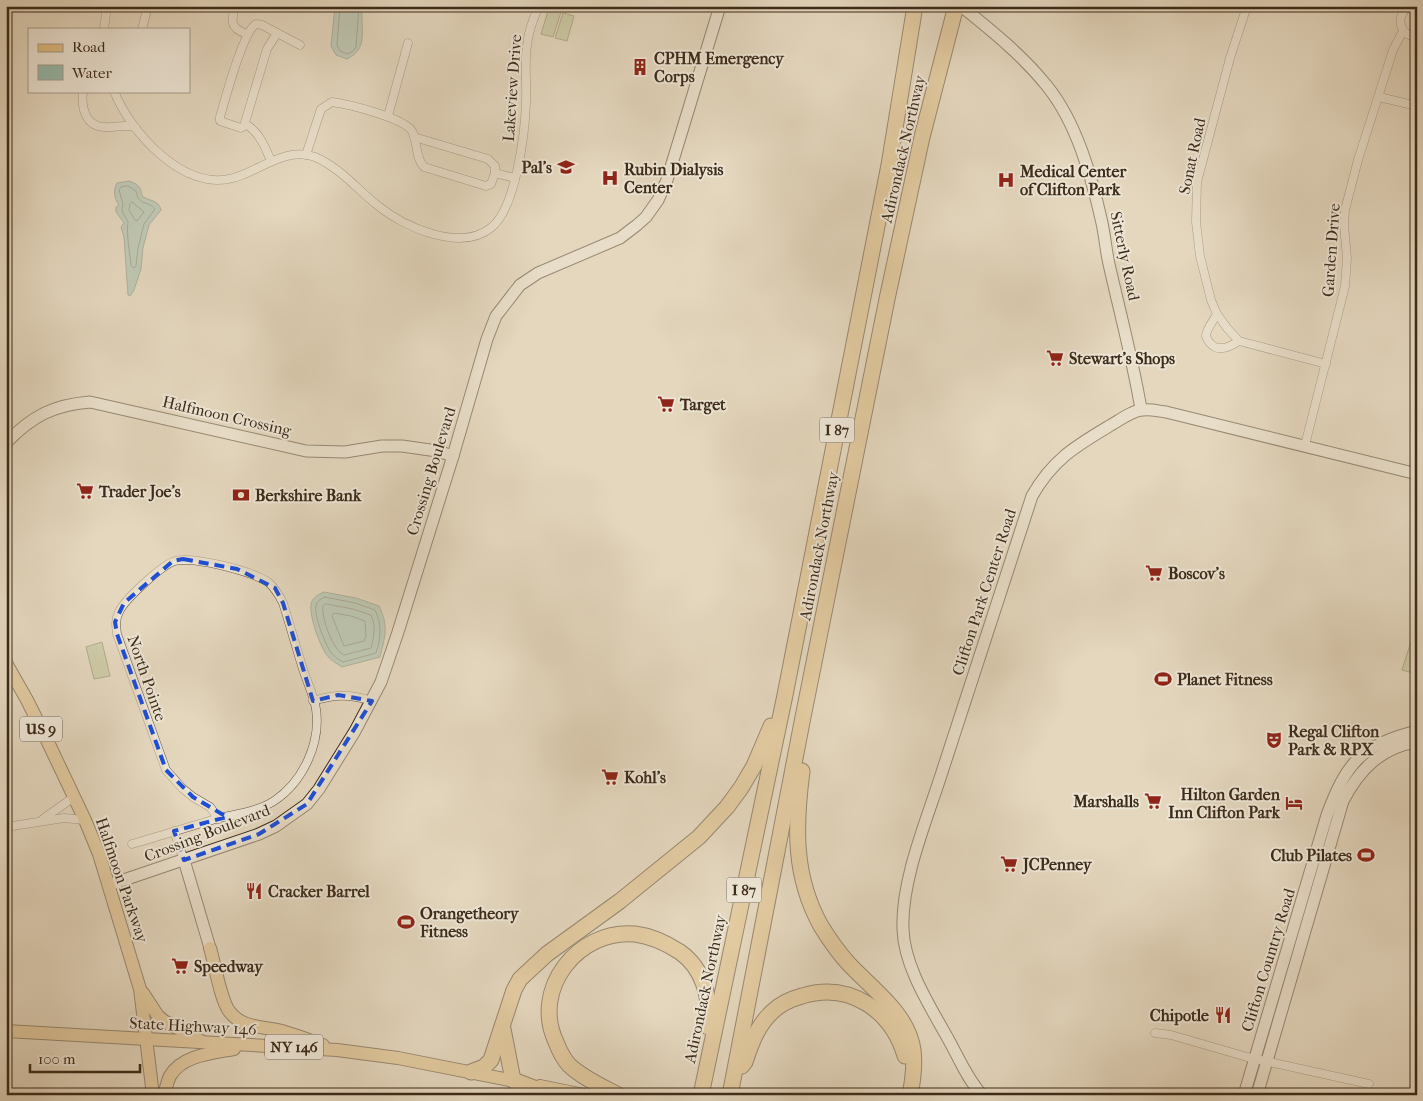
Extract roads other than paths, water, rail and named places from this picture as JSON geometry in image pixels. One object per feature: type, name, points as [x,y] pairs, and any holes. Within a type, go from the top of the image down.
[{"type":"highway","name":"Adirondack Northway","points":[[702,1090],[785,695],[889,166],[915,6]]},
{"type":"highway","name":"Adirondack Northway","points":[[730,1095],[803,717],[887,299],[922,137],[956,6]]},
{"type":"highway","points":[[471,1072],[484,1067],[492,1060],[514,990],[520,979],[547,954],[700,837],[727,807],[754,766],[785,695]]},
{"type":"highway","points":[[803,717],[804,755],[797,809],[797,844],[799,867],[804,884],[813,910],[833,944],[903,1022],[918,1063],[918,1095]]},
{"type":"highway","points":[[618,1095],[583,1076],[568,1063],[552,1033],[549,1023],[549,1001],[558,975],[575,955],[600,940],[618,935],[634,934],[662,940],[686,957],[700,975],[707,995],[709,1019],[702,1090]]},
{"type":"highway","points":[[734,1074],[745,1062],[758,1030],[773,1011],[794,998],[809,994],[824,992],[841,993],[859,999],[874,1008],[891,1026],[900,1040],[905,1058],[905,1076],[901,1095]]},
{"type":"highway","points":[[503,1026],[515,1088],[552,1095]]},
{"type":"highway","points":[[910,1095],[914,1069],[913,1049]]},
{"type":"main road","name":"Halfmoon Parkway","points":[[6,662],[28,700],[85,820],[99,854],[140,989],[153,1095]]},
{"type":"main road","points":[[210,948],[224,1001],[237,1020],[248,1025],[293,1034],[337,1050]]},
{"type":"main road","points":[[140,989],[158,1016],[168,1024],[203,1043]]},
{"type":"main road","name":"State Highway 146","points":[[6,1031],[337,1050],[398,1058],[471,1072],[515,1088],[584,1095]]},
{"type":"main road","points":[[164,1095],[171,1075],[182,1063],[207,1054],[251,1046]]},
{"type":"street","points":[[104,28],[107,6]]},
{"type":"street","points":[[142,28],[148,6]]},
{"type":"street","points":[[235,6],[234,25],[240,31],[248,34]]},
{"type":"street","name":"Lakeview Drive","points":[[306,155],[315,157],[341,173],[388,214],[427,232],[458,239],[476,235],[491,228],[502,217],[506,207],[523,141],[526,117],[527,44],[530,26],[539,6]]},
{"type":"street","name":"Crossing Boulevard","points":[[109,885],[259,834],[276,826],[307,804],[319,789],[355,731],[381,682],[453,456],[487,339],[496,316],[520,285],[538,274],[620,238],[646,217],[658,200],[666,180],[720,6]]},
{"type":"street","name":"Sitterly Road","points":[[961,6],[1020,56],[1048,87],[1074,132],[1084,157],[1102,223],[1109,263],[1136,378],[1141,410]]},
{"type":"street","name":"Sonat Road","points":[[1239,341],[1217,314],[1211,300],[1200,256],[1195,201],[1197,182],[1230,58],[1247,6]]},
{"type":"street","name":"Garden Drive","points":[[1305,445],[1345,286],[1347,258],[1344,225],[1345,210],[1358,160],[1393,50],[1403,31],[1400,19],[1403,11],[1409,6]]},
{"type":"street","points":[[100,28],[105,20]]},
{"type":"street","points":[[277,33],[267,50],[245,124],[241,128],[221,122],[220,118],[252,27],[256,24],[262,25],[300,45]]},
{"type":"street","points":[[1403,31],[1411,37],[1417,38]]},
{"type":"street","points":[[388,116],[408,43]]},
{"type":"street","points":[[83,92],[83,112],[95,124],[106,127],[120,125],[135,127]]},
{"type":"street","points":[[115,92],[135,127],[169,161],[182,171],[206,180],[220,181],[230,179],[286,156],[306,155],[323,106],[330,103],[339,103],[388,116],[409,127],[414,137],[420,163],[424,167],[486,186],[491,184],[495,173],[495,166],[488,159],[414,137]]},
{"type":"street","points":[[1379,97],[1417,106]]},
{"type":"street","points":[[245,124],[256,133],[271,161]]},
{"type":"street","points":[[495,173],[515,178]]},
{"type":"street","points":[[1217,314],[1206,335],[1209,342],[1217,348],[1223,349],[1239,341],[1326,364]]},
{"type":"street","name":"Halfmoon Crossing","points":[[6,443],[28,422],[46,412],[60,406],[90,402],[306,451],[345,452],[382,446],[402,446],[437,451],[453,456]]},
{"type":"street","name":"Clifton Park Center Road","points":[[982,1095],[972,1082],[911,967],[905,948],[903,907],[909,875],[1032,496],[1042,478],[1074,447],[1123,418],[1141,410],[1166,412],[1417,474]]},
{"type":"street","name":"North Pointe","points":[[132,844],[236,815],[272,802],[285,793],[294,783],[308,759],[316,738],[317,726],[313,701],[283,603],[275,588],[266,580],[237,569],[184,559],[173,562],[148,581],[124,603],[115,622],[117,634],[161,758],[173,779],[193,797],[210,807],[219,819]]},
{"type":"street","points":[[313,701],[338,695],[350,695],[372,701]]},
{"type":"street","name":"Clifton Country Road","points":[[1244,1095],[1327,815],[1336,792],[1348,772],[1363,754],[1378,743],[1417,731]]},
{"type":"street","name":"Clifton Country Road","points":[[1258,1095],[1343,801],[1358,776],[1374,758],[1391,749],[1417,742]]},
{"type":"street","points":[[39,821],[74,797]]},
{"type":"street","points":[[6,827],[64,818],[85,820]]},
{"type":"street","points":[[174,831],[210,948]]},
{"type":"street","points":[[1155,1033],[1172,1035],[1255,1059],[1370,1084]]},
{"type":"water","points":[[335,6],[366,6],[362,11],[361,45],[354,55],[347,59],[336,55],[331,46]]},
{"type":"water","points":[[129,181],[140,188],[142,196],[156,202],[161,210],[149,225],[143,248],[141,269],[130,296],[128,295],[124,237],[121,227],[124,223],[116,212],[116,207],[119,205],[115,197],[117,183]]},
{"type":"water","points":[[324,592],[356,598],[379,606],[385,625],[385,637],[380,657],[342,667],[328,656],[323,650],[311,613],[312,601],[317,595]]},
{"type":"place","name":"CPHM Emergency Corps","points":[[640,67]]},
{"type":"place","name":"Pal's","points":[[566,167]]},
{"type":"place","name":"Rubin Dialysis Center","points":[[610,178]]},
{"type":"place","name":"Medical Center of Clifton Park","points":[[1006,180]]},
{"type":"place","name":"Stewart's Shops","points":[[1055,358]]},
{"type":"place","name":"Target","points":[[666,404]]},
{"type":"place","name":"Trader Joe's","points":[[85,491]]},
{"type":"place","name":"Berkshire Bank","points":[[241,495]]},
{"type":"place","name":"Boscov's","points":[[1154,573]]},
{"type":"place","name":"Planet Fitness","points":[[1163,679]]},
{"type":"place","name":"Regal Clifton Park & RPX","points":[[1274,740]]},
{"type":"place","name":"Kohl's","points":[[610,777]]},
{"type":"place","name":"Marshalls","points":[[1153,801]]},
{"type":"place","name":"Hilton Garden Inn Clifton Park","points":[[1294,803]]},
{"type":"place","name":"Club Pilates","points":[[1366,855]]},
{"type":"place","name":"JCPenney","points":[[1009,864]]},
{"type":"place","name":"Cracker Barrel","points":[[254,891]]},
{"type":"place","name":"Orangetheory Fitness","points":[[406,922]]},
{"type":"place","name":"Speedway","points":[[180,966]]},
{"type":"place","name":"Chipotle","points":[[1223,1015]]}]
